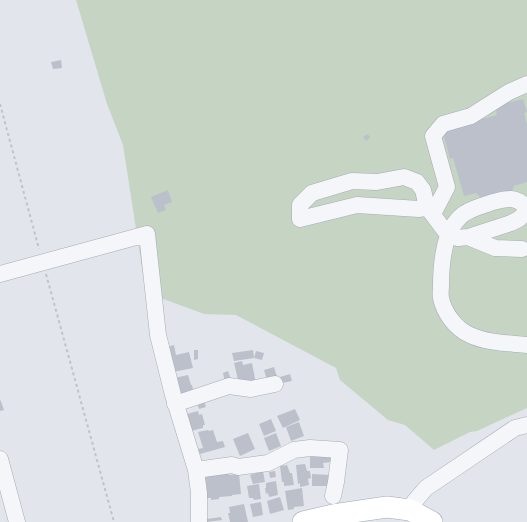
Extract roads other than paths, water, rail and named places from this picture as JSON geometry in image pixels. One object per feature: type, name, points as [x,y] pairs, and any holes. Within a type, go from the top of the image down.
[{"type":"main road","points":[[303,522],[333,515],[363,511],[387,515],[408,516],[432,522]]},
{"type":"street","points":[[430,210],[447,187],[433,136],[443,124],[471,116],[509,92],[527,84]]},
{"type":"street","points":[[430,210],[357,206],[300,219],[300,205],[312,193],[352,181],[377,182],[404,177],[418,182],[423,190],[430,210],[448,235],[458,238],[468,237],[512,223],[519,219],[526,214],[524,205],[518,200],[509,199],[476,208],[461,215],[453,224],[448,235],[443,259],[440,297],[446,312],[458,327],[470,335],[489,341],[527,345]]},
{"type":"street","points":[[0,274],[147,234],[158,335],[175,404],[196,470],[199,493],[200,522]]},
{"type":"street","points":[[468,237],[495,248],[522,249]]},
{"type":"street","points":[[175,404],[229,386],[251,389],[271,386]]},
{"type":"street","points":[[408,516],[414,502],[426,488],[515,428],[527,425]]},
{"type":"street","points":[[196,470],[232,465],[238,467],[268,463],[294,450],[310,448],[340,450],[333,496]]},
{"type":"street","points":[[0,459],[17,522]]}]
